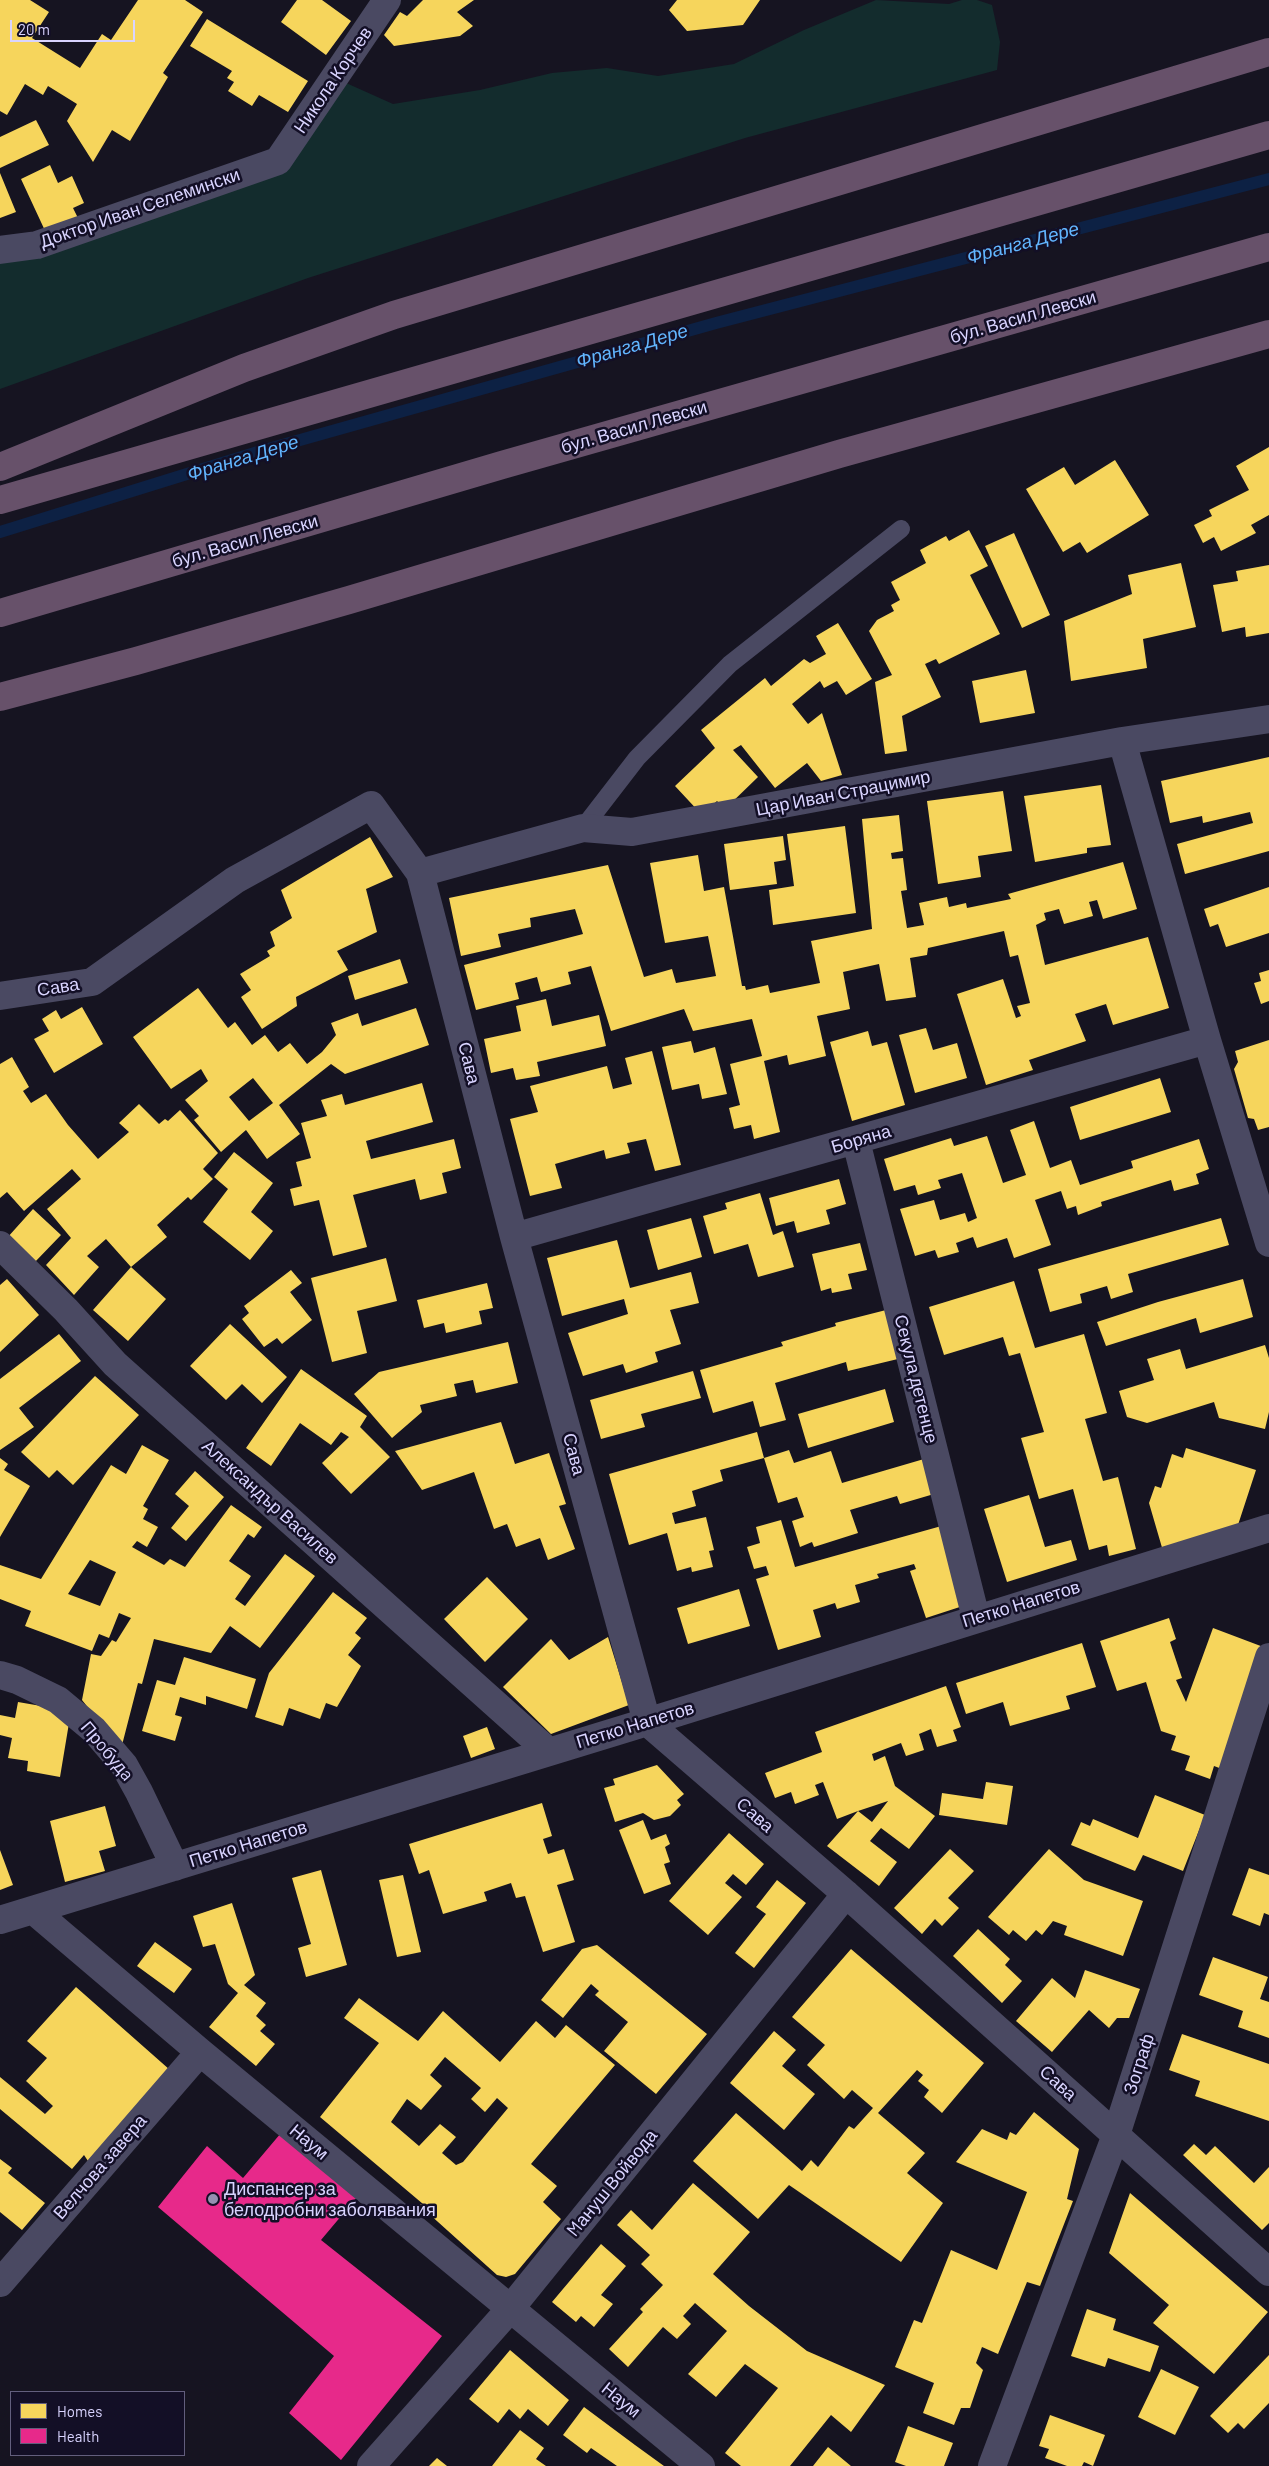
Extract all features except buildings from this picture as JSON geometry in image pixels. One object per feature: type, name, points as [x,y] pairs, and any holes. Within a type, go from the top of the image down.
[{"type":"highway","points":[[0,467],[244,368],[394,315],[1269,52]]},
{"type":"highway","points":[[0,500],[1269,135]]},
{"type":"highway","name":"бул. Васил Левски","points":[[0,613],[512,462],[1269,247]]},
{"type":"highway","points":[[0,697],[136,661],[349,600],[839,454],[1269,334]]},
{"type":"street","name":"Никола Корчев","points":[[278,160],[387,0]]},
{"type":"street","name":"Доктор Иван Селемински","points":[[0,250],[37,245],[278,160]]},
{"type":"street","name":"Цар Иван Страцимир","points":[[420,873],[583,828],[632,832],[1122,741],[1269,719]]},
{"type":"street","points":[[1122,741],[1207,1040],[1269,1243]]},
{"type":"street","name":"Сава","points":[[0,996],[92,982],[234,880],[371,805],[420,873],[514,1237],[648,1722],[846,1894],[1269,2272]]},
{"type":"street","name":"Боряна","points":[[514,1237],[1207,1040]]},
{"type":"street","name":"Секула детенце","points":[[856,1141],[976,1618]]},
{"type":"street","name":"Александър Василев","points":[[0,1245],[66,1310],[116,1364],[548,1751]]},
{"type":"street","name":"Петко Напетов","points":[[0,1920],[648,1722],[1269,1528]]},
{"type":"street","name":"Зограф","points":[[992,2466],[1116,2135],[1269,1657]]},
{"type":"street","name":"Прoбудa","points":[[0,1675],[17,1680],[58,1700],[94,1730],[124,1765],[175,1867]]},
{"type":"street","name":"Mануш Войвода","points":[[371,2466],[510,2309],[846,1894]]},
{"type":"street","name":"Наум","points":[[33,1910],[200,2052],[702,2466]]},
{"type":"street","name":"Велчова завера","points":[[0,2283],[200,2052]]},
{"type":"lane","points":[[583,828],[637,758],[730,664],[901,529]]},
{"type":"green space","points":[[876,0],[949,4],[962,0],[977,0],[992,5],[1000,42],[997,70],[745,138],[308,278],[0,389],[0,250],[278,161],[335,78],[393,104],[480,90],[552,73],[607,68],[658,76],[734,64],[804,30]]},
{"type":"waterway","name":"Франга Дере","points":[[0,532],[261,451],[716,323],[1269,179]]},
{"type":"place","name":"Диспансер за белодробни заболявания","points":[[213,2199]]}]
